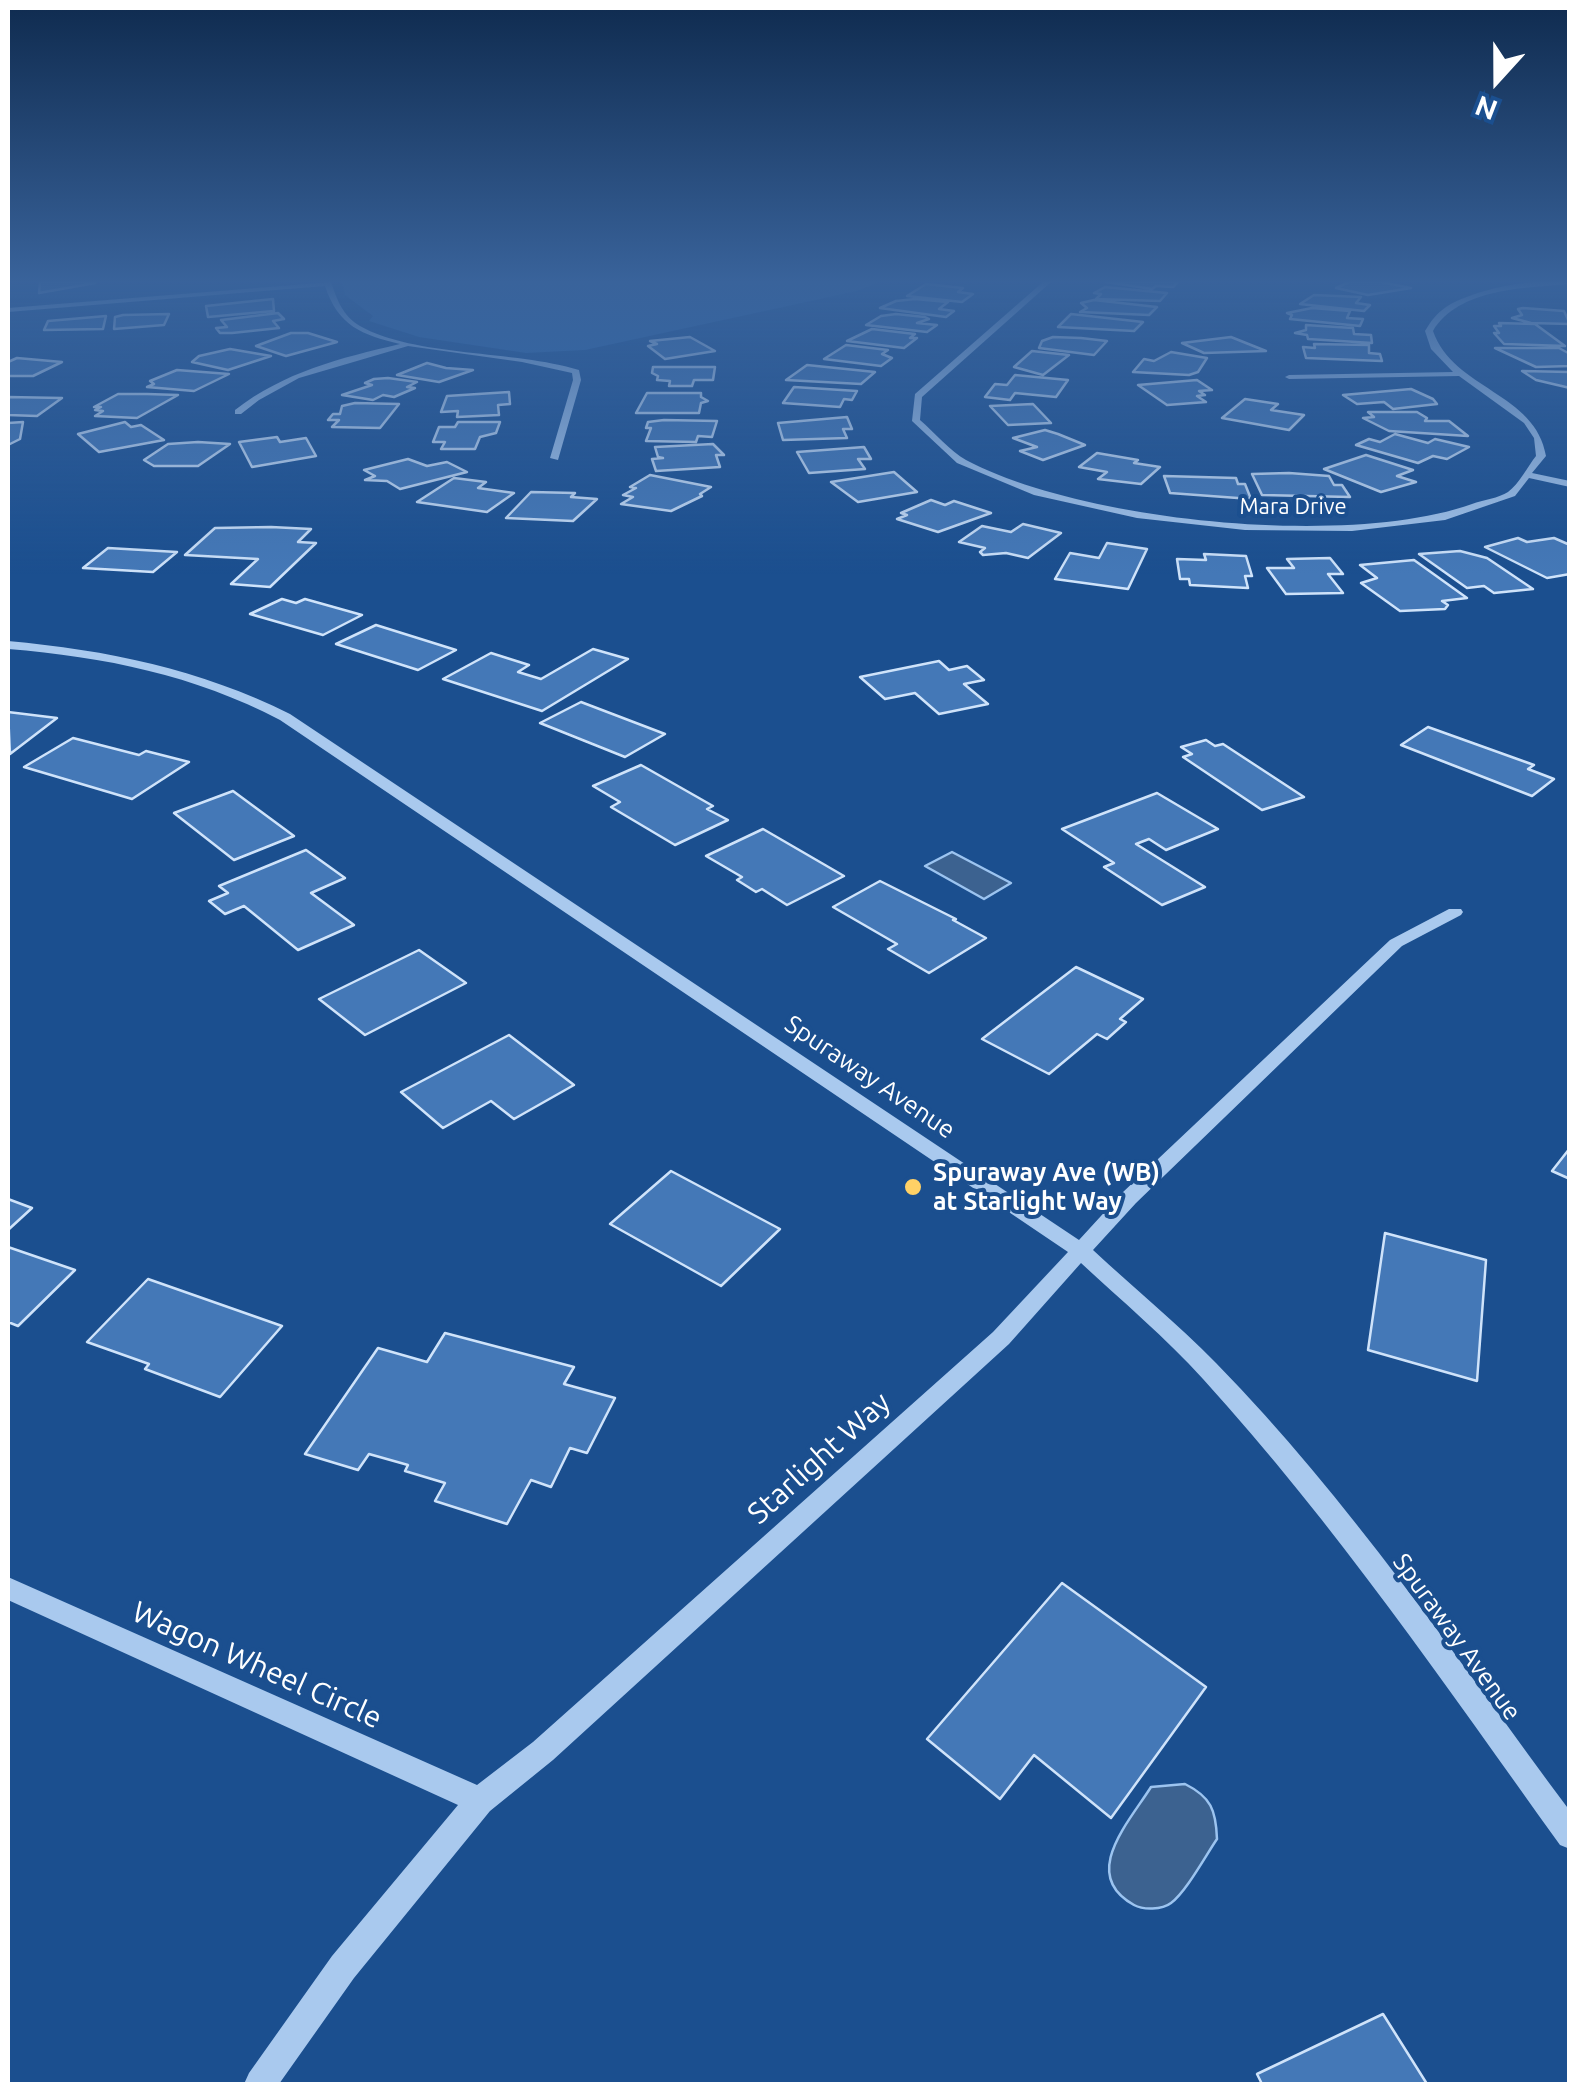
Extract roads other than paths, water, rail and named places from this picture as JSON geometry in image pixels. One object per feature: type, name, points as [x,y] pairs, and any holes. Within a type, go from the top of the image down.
[{"type":"street","points":[[238,412],[289,380]]},
{"type":"street","points":[[555,458],[577,380]]},
{"type":"street","name":"Mara Drive","points":[[934,380],[915,402],[916,422],[931,443],[965,466],[1017,489],[1136,517],[1236,528],[1312,529],[1386,524],[1461,511],[1496,500],[1532,476]]},
{"type":"street","points":[[1470,380],[1514,410],[1537,436],[1542,452],[1532,476],[1570,484]]},
{"type":"street","name":"Spuraway Avenue","points":[[8,645],[98,654],[176,670],[240,692],[286,717],[1081,1251],[1208,1369],[1303,1477],[1382,1576],[1570,1835]]},
{"type":"street","name":"Starlight Way","points":[[260,2084],[342,1966],[480,1801],[558,1738],[1002,1338],[1129,1198],[1396,943],[1454,912]]},
{"type":"street","name":"Wagon Wheel Circle","points":[[8,1588],[480,1801]]},
{"type":"place","name":"Spuraway Ave (WB) at Starlight Way","points":[[913,1187]]}]
